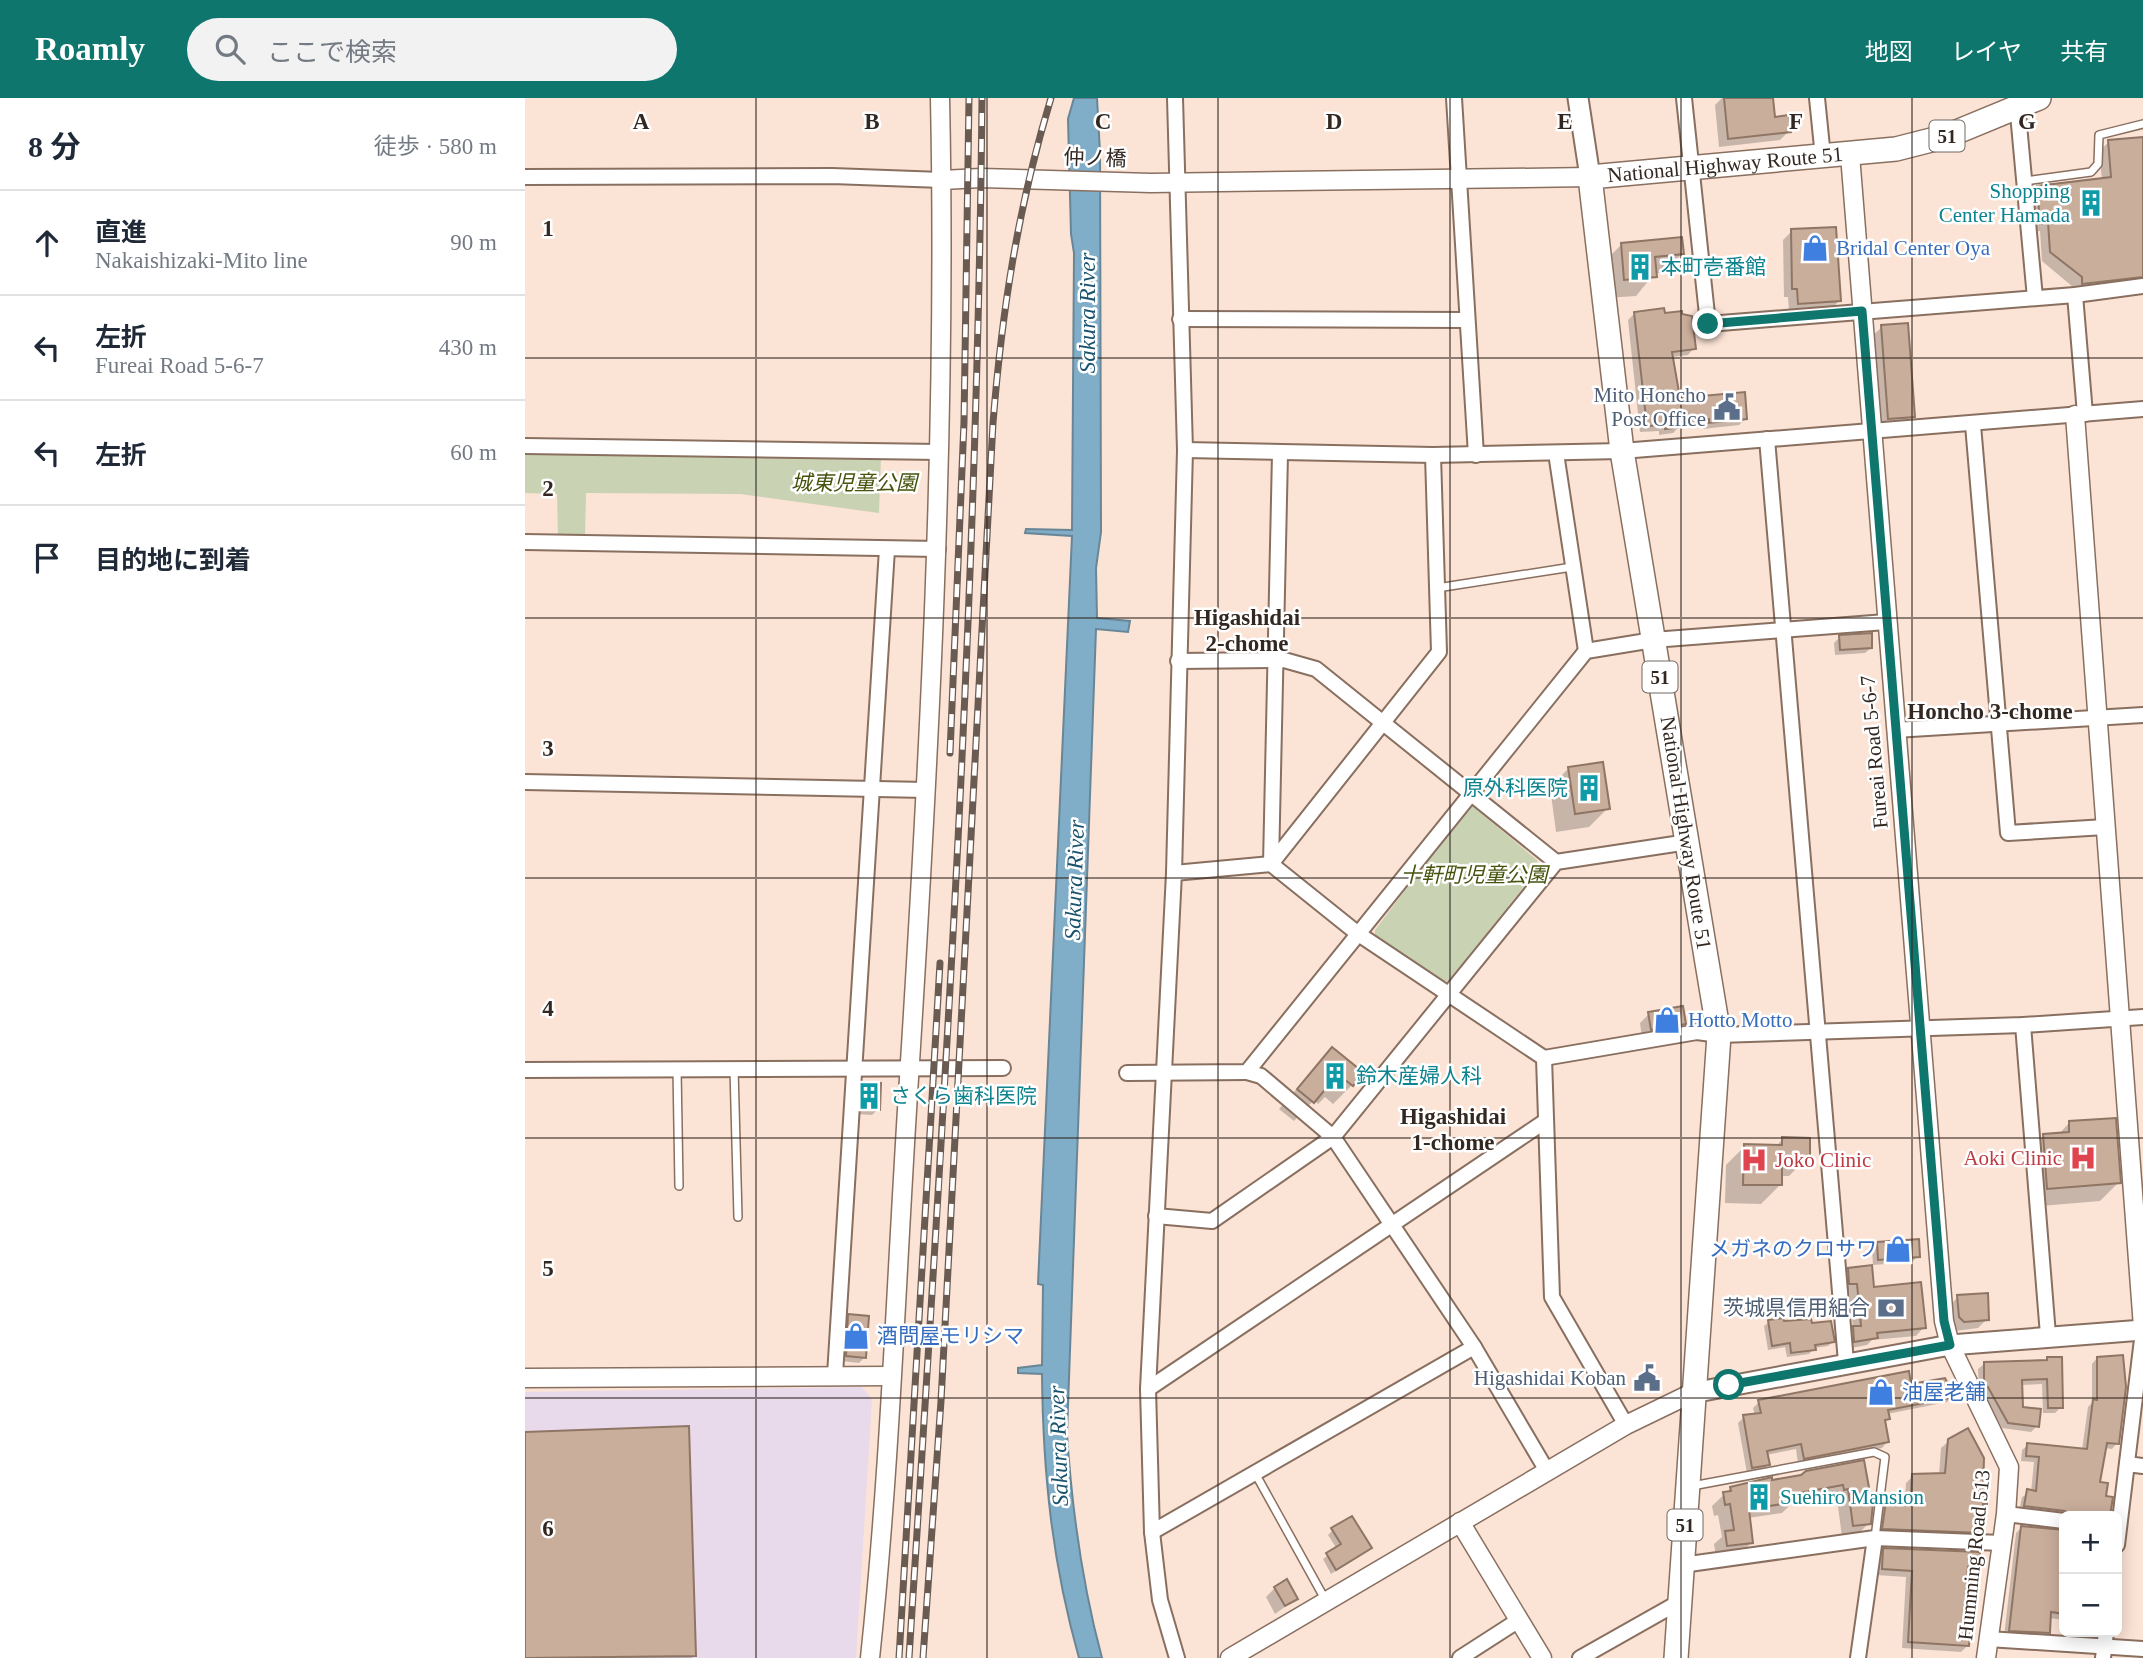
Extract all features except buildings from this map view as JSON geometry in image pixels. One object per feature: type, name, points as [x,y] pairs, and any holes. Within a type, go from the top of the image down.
[{"type":"highway","name":"National Highway Route 51","points":[[1676,1658],[1692,1392],[1719,1035],[1622,451],[1590,177],[1896,149],[1947,136],[2017,103],[2039,98]]},
{"type":"main road","points":[[1578,98],[1590,177]]},
{"type":"main road","points":[[1692,1392],[1950,1345],[2143,1329]]},
{"type":"street","points":[[870,1658],[891,1376],[927,790],[938,549],[942,180],[940,98]]},
{"type":"street","points":[[1175,98],[1175,182],[1185,450],[1174,873],[1166,1074],[1148,1389],[1152,1532],[1160,1600],[1177,1658]]},
{"type":"street","points":[[1454,98],[1476,455]]},
{"type":"street","points":[[1684,98],[1708,324],[2075,295],[2143,286]]},
{"type":"street","points":[[1817,98],[1823,157]]},
{"type":"street","points":[[2017,103],[2035,298]]},
{"type":"street","name":"Fureai Road 5-6-7","points":[[1850,155],[1944,1321],[1950,1345]]},
{"type":"street","points":[[525,177],[832,176],[942,180]]},
{"type":"street","name":"仲ノ橋","points":[[942,180],[1038,179],[1150,183],[1461,181],[1590,177]]},
{"type":"street","points":[[2075,295],[2105,827],[2143,1329],[2120,1511]]},
{"type":"street","points":[[1180,319],[1467,320]]},
{"type":"street","points":[[1185,450],[1433,455],[1622,451],[1973,425],[2143,408]]},
{"type":"street","points":[[1973,425],[2008,833],[2105,827]]},
{"type":"street","points":[[1767,439],[1846,1362]]},
{"type":"street","points":[[525,446],[940,452]]},
{"type":"street","points":[[1556,453],[1586,650]]},
{"type":"street","points":[[1271,864],[1273,661],[1280,454]]},
{"type":"street","points":[[1271,864],[1439,652],[1433,455]]},
{"type":"street","points":[[525,542],[938,549]]},
{"type":"street","points":[[835,1375],[887,549]]},
{"type":"street","points":[[1247,1072],[1469,792],[1586,650],[1653,640],[1886,622]]},
{"type":"street","points":[[1178,661],[1284,660],[1316,669],[1556,862]]},
{"type":"street","points":[[1895,730],[2143,715]]},
{"type":"street","points":[[525,782],[927,790]]},
{"type":"street","points":[[1156,1216],[1212,1221],[1333,1137],[1450,997],[1556,862],[1688,842]]},
{"type":"street","points":[[1174,873],[1271,864],[1357,933],[1544,1058],[1697,1032],[1719,1035],[2023,1026],[2143,1017]]},
{"type":"street","points":[[2023,1026],[2048,1335]]},
{"type":"street","points":[[1544,1058],[1544,1122],[1552,1297],[1626,1425]]},
{"type":"street","points":[[525,1070],[910,1066],[1003,1068]]},
{"type":"street","points":[[1127,1073],[1247,1072],[1261,1076],[1333,1137],[1474,1347],[1547,1471]]},
{"type":"street","points":[[1148,1389],[1394,1226],[1544,1122]]},
{"type":"street","name":"Humming Road 513","points":[[1950,1345],[2009,1466],[2006,1514],[1986,1658]]},
{"type":"street","points":[[1152,1532],[1474,1347]]},
{"type":"street","points":[[525,1378],[891,1376]]},
{"type":"street","points":[[1230,1658],[1626,1425],[1692,1392]]},
{"type":"street","points":[[2127,1464],[2143,1466]]},
{"type":"street","points":[[2006,1514],[2059,1520]]},
{"type":"street","points":[[1460,1522],[1542,1658]]},
{"type":"street","points":[[1858,1658],[1875,1538]]},
{"type":"street","points":[[1682,1565],[1875,1538],[2002,1543]]},
{"type":"street","points":[[1580,1658],[1681,1601]]},
{"type":"street","points":[[1459,1658],[1519,1620]]},
{"type":"street","points":[[1988,1639],[2104,1653],[2143,1649]]},
{"type":"lane","points":[[2024,181],[2091,172],[2098,164],[2099,135],[2143,124]]},
{"type":"lane","points":[[1437,588],[1572,567]]},
{"type":"lane","points":[[677,1068],[679,1186]]},
{"type":"lane","points":[[733,1068],[738,1217]]},
{"type":"lane","points":[[1688,1486],[1874,1452],[1885,1457],[1875,1538]]},
{"type":"lane","points":[[1255,1473],[1326,1602]]},
{"type":"shaded area","points":[[862,1387],[872,1399],[856,1658],[525,1658],[525,1392]]},
{"type":"green space","name":"城東児童公園","points":[[525,454],[881,458],[879,513],[740,494],[586,493],[585,538],[558,537],[557,494],[525,493]]},
{"type":"green space","name":"十軒町児童公園","points":[[1470,804],[1537,860],[1539,868],[1449,981],[1443,981],[1375,937],[1375,930]]},
{"type":"water","name":"Sakura River","points":[[1074,98],[1097,98],[1100,152],[1101,532],[1096,568],[1097,618],[1130,621],[1128,632],[1096,629],[1067,1434],[1079,1547],[1102,1658],[1079,1658],[1062,1587],[1047,1482],[1042,1374],[1018,1373],[1018,1368],[1042,1365],[1043,1285],[1038,1284],[1072,536],[1025,533],[1026,529],[1072,530],[1074,253],[1071,234],[1068,119]]},
{"type":"railway","points":[[950,753],[964,422],[969,98]]},
{"type":"railway","points":[[909,1658],[956,879],[973,489],[982,98]]},
{"type":"railway","points":[[923,1658],[941,1401],[993,423],[1001,340],[1013,259],[1029,179],[1051,98]]},
{"type":"railway","points":[[899,1658],[940,963]]},
{"type":"place","name":"Shopping Center Hamada","points":[[2091,203]]},
{"type":"place","name":"Bridal Center Oya","points":[[1815,248]]},
{"type":"place","name":"本町壱番館","points":[[1640,267]]},
{"type":"place","name":"Mito Honcho Post Office","points":[[1727,407]]},
{"type":"place","name":"原外科医院","points":[[1589,788]]},
{"type":"place","name":"Hotto Motto","points":[[1667,1020]]},
{"type":"place","name":"鈴木産婦人科","points":[[1335,1076]]},
{"type":"place","name":"さくら歯科医院","points":[[869,1096]]},
{"type":"place","name":"Aoki Clinic","points":[[2083,1158]]},
{"type":"place","name":"Joko Clinic","points":[[1754,1160]]},
{"type":"place","name":"メガネのクロサワ","points":[[1898,1249]]},
{"type":"place","name":"茨城県信用組合","points":[[1891,1308]]},
{"type":"place","name":"酒問屋モリシマ","points":[[856,1336]]},
{"type":"place","name":"Higashidai Koban","points":[[1647,1378]]},
{"type":"place","name":"油屋老舗","points":[[1881,1392]]},
{"type":"place","name":"Suehiro Mansion","points":[[1759,1497]]},
{"type":"district","name":"Higashidai 2-chome","points":[[1247,630]]},
{"type":"district","name":"Honcho 3-chome","points":[[1990,711]]},
{"type":"district","name":"Higashidai 1-chome","points":[[1453,1129]]},
{"type":"route","points":[[1708,324],[1862,311],[1944,1321],[1950,1345],[1729,1385]]}]
